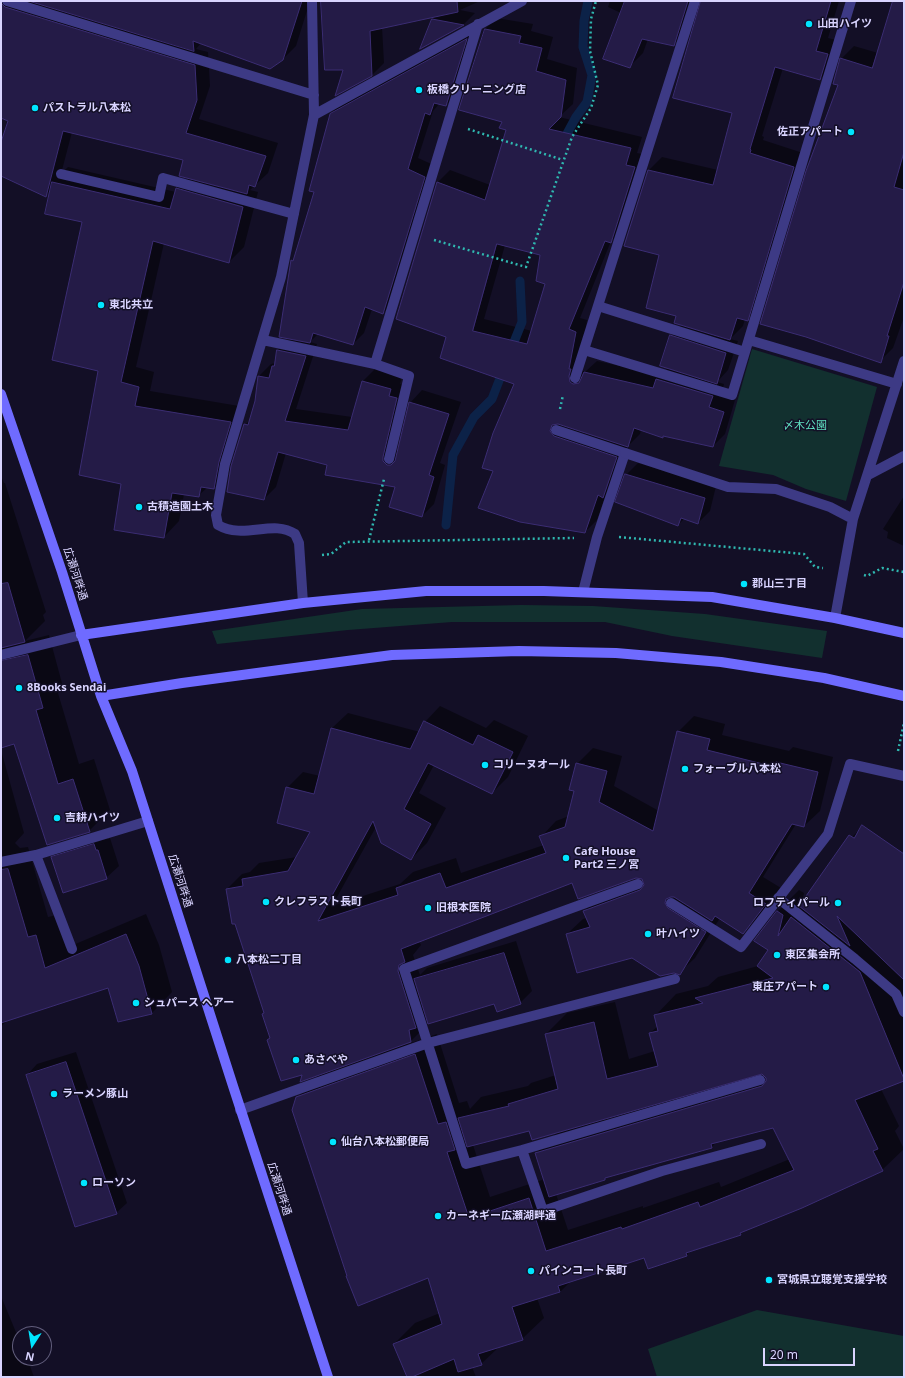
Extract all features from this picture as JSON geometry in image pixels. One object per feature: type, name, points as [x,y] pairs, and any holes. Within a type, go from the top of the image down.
[{"type":"street","points":[[7,1],[314,95]]},
{"type":"street","points":[[303,603],[299,543],[295,534],[276,528],[237,532],[227,530],[218,525],[216,515],[225,464],[281,277],[314,115],[312,1]]},
{"type":"street","points":[[314,115],[522,1]]},
{"type":"street","points":[[575,378],[695,1]]},
{"type":"street","points":[[584,350],[732,395],[851,1]]},
{"type":"street","points":[[375,364],[478,24]]},
{"type":"street","points":[[61,174],[159,197],[163,178],[294,214]]},
{"type":"street","points":[[598,306],[745,352]]},
{"type":"street","points":[[263,340],[375,364],[409,376],[389,459]]},
{"type":"street","points":[[749,340],[897,384]]},
{"type":"street","points":[[835,618],[853,519],[904,361]]},
{"type":"street","name":"広瀬河畔通","points":[[1,394],[101,696],[132,770],[240,1110],[328,1377]]},
{"type":"street","points":[[556,430],[728,487],[776,489],[830,507],[853,519]]},
{"type":"street","points":[[583,592],[597,537],[626,453]]},
{"type":"street","points":[[868,474],[904,456]]},
{"type":"street","points":[[1,655],[81,635],[303,603],[426,591],[583,592],[712,597],[835,618],[904,633]]},
{"type":"street","points":[[101,696],[182,683],[392,655],[519,651],[616,653],[721,662],[824,678],[904,696]]},
{"type":"street","points":[[671,903],[741,947],[828,834],[850,764],[904,776]]},
{"type":"street","points":[[1,862],[36,855],[148,821]]},
{"type":"street","points":[[36,855],[72,949]]},
{"type":"street","points":[[638,884],[404,969],[466,1164],[522,1150],[760,1080]]},
{"type":"street","points":[[778,898],[856,959],[896,994],[904,1012]]},
{"type":"street","points":[[240,1110],[428,1043],[675,979]]},
{"type":"street","points":[[522,1150],[543,1211],[662,1171],[762,1144]]},
{"type":"path","points":[[414,235],[526,267],[562,159],[572,137],[591,108],[598,85],[590,51],[591,19],[596,1]]},
{"type":"path","points":[[448,123],[562,159]]},
{"type":"path","points":[[556,430],[556,421],[564,393],[575,378]]},
{"type":"path","points":[[369,541],[389,459]]},
{"type":"path","points":[[898,750],[904,723]]},
{"type":"green space","name":"〆木公園","points":[[752,349],[877,387],[846,501],[806,489],[773,475],[719,466]]},
{"type":"green space","points":[[521,605],[593,606],[705,614],[827,631],[822,658],[672,636],[605,622],[452,622],[348,630],[217,644],[212,631],[362,609]]},
{"type":"green space","points":[[757,1310],[904,1336],[904,1377],[657,1377],[648,1349]]},
{"type":"building","points":[[29,1],[302,1],[283,60],[270,69],[193,41],[194,51]]},
{"type":"building","points":[[321,1],[457,1],[458,12],[370,31],[372,76],[335,96],[343,70],[325,70]]},
{"type":"building","points":[[625,1],[688,1],[674,46],[642,39],[630,68],[603,59]]},
{"type":"building","points":[[701,1],[831,1],[816,51],[828,54],[820,80],[775,67],[750,149],[750,153],[794,167],[748,321],[737,318],[730,340],[674,323],[676,316],[646,308],[659,255],[624,246],[648,170],[713,185],[732,113],[673,98]]},
{"type":"building","points":[[893,1],[904,1],[904,152],[894,187],[904,190],[904,282],[887,336],[889,336],[881,363],[806,337],[760,324],[806,171],[838,85],[833,84],[840,58],[872,68]]},
{"type":"building","points":[[1,3],[5,7],[195,65],[197,100],[186,133],[266,156],[255,187],[249,185],[247,194],[179,176],[183,160],[63,131],[46,197],[1,176],[1,142],[8,121],[1,118]]},
{"type":"building","points":[[432,19],[464,25],[420,49]]},
{"type":"building","points":[[485,29],[521,36],[519,43],[542,48],[536,71],[566,80],[561,117],[549,129],[631,148],[626,165],[635,167],[611,243],[605,241],[569,329],[576,332],[569,369],[571,369],[569,376],[570,382],[573,384],[579,383],[584,372],[653,388],[656,379],[713,396],[709,407],[724,412],[713,447],[663,436],[663,438],[634,428],[628,447],[558,424],[552,425],[550,431],[554,436],[617,457],[603,498],[598,495],[585,533],[520,522],[478,508],[493,471],[482,468],[493,433],[514,384],[440,358],[446,337],[396,319],[437,182],[485,200],[506,130],[499,128],[502,122],[459,110]],"holes":[[[497,244],[540,255],[536,281],[545,284],[527,344],[473,331]]]},
{"type":"building","points":[[467,39],[446,106],[434,103],[430,115],[425,113],[408,169],[425,177],[383,314],[365,307],[353,345],[313,333],[310,343],[279,337],[291,260],[293,261],[314,192],[309,191],[330,114]]},
{"type":"building","points":[[52,182],[170,209],[176,188],[243,207],[229,263],[153,241],[121,382],[139,387],[135,406],[231,422],[219,462],[214,489],[201,487],[199,497],[172,493],[164,538],[114,530],[121,484],[79,475],[98,371],[52,360],[82,222],[45,214]]},
{"type":"building","points":[[670,335],[726,353],[717,384],[660,366]]},
{"type":"building","points":[[277,350],[306,356],[285,421],[348,430],[362,381],[391,389],[389,396],[397,398],[383,457],[383,461],[387,465],[391,465],[395,461],[409,402],[449,414],[429,475],[434,477],[422,517],[389,507],[395,487],[325,475],[327,465],[278,452],[264,500],[227,492],[231,466],[244,424],[248,425],[255,401],[258,376],[269,378],[272,366],[274,366]]},
{"type":"building","points":[[625,474],[705,498],[698,524],[681,518],[678,526],[615,502]]},
{"type":"building","points":[[8,583],[25,642],[1,648],[1,584]]},
{"type":"building","points":[[28,655],[43,708],[36,710],[58,784],[73,779],[90,832],[47,845],[14,744],[1,748],[1,661]]},
{"type":"building","points":[[424,721],[473,745],[478,735],[513,752],[492,794],[428,763],[404,809],[431,824],[411,860],[381,843],[373,821],[318,921],[398,895],[396,888],[440,873],[446,888],[546,853],[539,836],[565,827],[574,791],[569,790],[576,763],[607,771],[599,802],[653,831],[677,731],[710,739],[707,750],[775,767],[776,762],[818,772],[804,827],[792,824],[749,893],[766,904],[743,934],[715,916],[712,921],[674,897],[666,899],[665,903],[668,908],[706,932],[680,975],[674,973],[660,976],[632,958],[577,973],[566,934],[590,927],[583,911],[640,890],[644,885],[642,879],[636,878],[578,899],[572,883],[401,949],[405,962],[399,965],[398,971],[416,1028],[409,1030],[411,1042],[300,1082],[302,1075],[281,1081],[267,1040],[270,1038],[262,1014],[264,1013],[235,924],[232,924],[226,889],[243,886],[242,879],[288,871],[310,832],[277,823],[286,787],[314,794],[331,728],[410,749]]},
{"type":"building","points":[[862,825],[904,854],[904,980],[837,916],[850,946],[799,906],[849,835],[854,838]]},
{"type":"building","points":[[94,844],[96,850],[98,850],[107,879],[63,893],[51,857]]},
{"type":"building","points":[[8,869],[28,937],[36,935],[45,968],[126,934],[139,966],[152,1014],[118,1022],[108,988],[1,1023],[1,870]]},
{"type":"building","points":[[777,911],[783,915],[778,936],[791,917],[860,972],[904,1079],[904,1081],[855,1100],[878,1149],[873,1151],[883,1171],[802,1208],[740,1233],[741,1235],[686,1253],[687,1256],[648,1269],[644,1258],[558,1286],[560,1292],[512,1307],[523,1340],[478,1354],[482,1365],[458,1372],[454,1359],[412,1377],[407,1377],[393,1344],[442,1324],[428,1278],[358,1306],[346,1276],[292,1110],[296,1097],[415,1054],[438,1124],[446,1122],[455,1150],[447,1152],[469,1218],[529,1198],[546,1251],[621,1227],[622,1229],[698,1202],[700,1207],[794,1170],[773,1128],[711,1144],[712,1148],[605,1178],[605,1180],[549,1197],[535,1153],[762,1086],[766,1081],[766,1078],[762,1074],[532,1140],[529,1131],[467,1147],[458,1118],[509,1106],[508,1104],[558,1089],[545,1034],[594,1022],[607,1079],[658,1066],[649,1033],[658,1031],[654,1015],[703,1003],[695,998],[773,978],[757,966],[768,950],[754,941]]},
{"type":"building","points":[[504,953],[521,1004],[497,1012],[494,1004],[428,1024],[414,979]]},
{"type":"building","points":[[66,1062],[117,1214],[75,1227],[26,1075]]},
{"type":"waterway","points":[[562,143],[576,117],[587,102],[592,75],[583,47],[584,21],[588,1]]},
{"type":"waterway","points":[[510,352],[522,322],[520,281]]},
{"type":"waterway","points":[[446,525],[453,455],[474,417],[492,399],[504,368]]},
{"type":"place","name":"山田ハイツ","points":[[809,24]]},
{"type":"place","name":"板橋クリーニング店","points":[[419,90]]},
{"type":"place","name":"パストラル八本松","points":[[35,108]]},
{"type":"place","name":"佐正アパート","points":[[851,132]]},
{"type":"place","name":"東北共立","points":[[101,305]]},
{"type":"place","name":"古積造園土木","points":[[139,507]]},
{"type":"place","name":"郡山三丁目","points":[[744,584]]},
{"type":"place","name":"8Books Sendai","points":[[19,688]]},
{"type":"place","name":"コリーヌオール","points":[[485,765]]},
{"type":"place","name":"フォーブル八本松","points":[[685,769]]},
{"type":"place","name":"吉耕ハイツ","points":[[57,818]]},
{"type":"place","name":"Cafe House Part2 三ノ宮","points":[[566,858]]},
{"type":"place","name":"クレフラスト長町","points":[[266,902]]},
{"type":"place","name":"ロフティパール","points":[[838,903]]},
{"type":"place","name":"旧根本医院","points":[[428,908]]},
{"type":"place","name":"叶ハイツ","points":[[648,934]]},
{"type":"place","name":"東区集会所","points":[[777,955]]},
{"type":"place","name":"八本松二丁目","points":[[228,960]]},
{"type":"place","name":"東庄アパート","points":[[826,987]]},
{"type":"place","name":"シュパース ヘアー","points":[[136,1003]]},
{"type":"place","name":"あさべや","points":[[296,1060]]},
{"type":"place","name":"ラーメン豚山","points":[[54,1094]]},
{"type":"place","name":"仙台八本松郵便局","points":[[333,1142]]},
{"type":"place","name":"ローソン","points":[[84,1183]]},
{"type":"place","name":"カーネギー広瀬湖畔通","points":[[438,1216]]},
{"type":"place","name":"パインコート長町","points":[[531,1271]]},
{"type":"place","name":"宮城県立聴覚支援学校","points":[[769,1280]]}]
